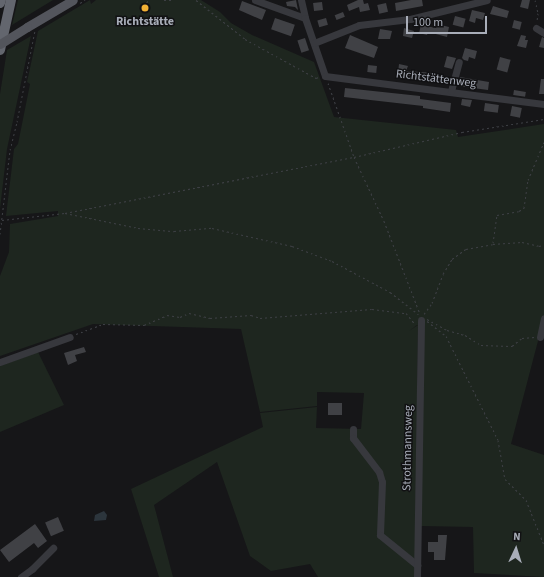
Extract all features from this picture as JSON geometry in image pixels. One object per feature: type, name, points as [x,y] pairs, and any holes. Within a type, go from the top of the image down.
[{"type":"highway","points":[[0,50],[11,0]]},
{"type":"main road","points":[[0,44],[74,0]]},
{"type":"street","points":[[255,0],[305,18]]},
{"type":"street","points":[[301,0],[305,18],[325,76]]},
{"type":"street","points":[[314,43],[359,25],[410,19],[487,0]]},
{"type":"street","points":[[536,28],[544,33]]},
{"type":"street","points":[[451,91],[459,62]]},
{"type":"street","name":"Richtstättenweg","points":[[325,76],[544,104]]},
{"type":"street","name":"Strothmannsweg","points":[[417,577],[423,318]]},
{"type":"street","points":[[540,337],[544,318]]},
{"type":"street","points":[[0,362],[70,337]]},
{"type":"street","points":[[353,428],[353,438],[379,472],[382,482],[380,535],[417,565]]},
{"type":"street","points":[[20,577],[32,569],[53,548]]},
{"type":"path","points":[[143,6],[149,0]]},
{"type":"path","points":[[164,0],[170,0]]},
{"type":"path","points":[[196,0],[245,39],[316,78],[325,76],[354,157],[384,221],[423,318],[447,330],[465,335],[481,345],[512,346],[522,338],[540,337]]},
{"type":"path","points":[[535,0],[538,13],[536,28]]},
{"type":"path","points":[[0,234],[10,150],[35,35],[30,26]]},
{"type":"path","points":[[2,220],[65,213],[354,157],[462,132],[544,119]]},
{"type":"path","points":[[493,244],[497,215],[519,211],[524,208],[528,180],[544,142]]},
{"type":"path","points":[[65,213],[138,228],[174,231],[212,228],[292,246],[332,261],[390,292],[446,336],[498,440],[505,479],[526,500],[544,545]]},
{"type":"path","points":[[70,337],[103,324],[144,325],[167,315],[180,317],[189,314],[210,318],[251,315],[260,318],[372,309],[406,313],[415,324],[423,318],[428,310],[443,274],[452,259],[466,249],[493,244],[522,242],[544,245]]},
{"type":"shaded area","points":[[18,0],[53,0],[12,25]]},
{"type":"shaded area","points":[[90,0],[91,4],[96,0],[201,0],[220,12],[231,23],[252,35],[314,62],[334,117],[456,130],[458,137],[544,124],[544,318],[511,444],[544,455],[544,577],[474,573],[473,527],[421,526],[423,325],[418,325],[415,577],[318,577],[310,564],[271,571],[250,556],[217,462],[154,505],[173,577],[159,577],[131,489],[263,427],[260,413],[317,407],[316,428],[361,429],[364,393],[317,392],[317,406],[260,412],[241,329],[93,324],[0,356],[0,276],[9,252],[10,224],[58,216],[58,211],[6,216],[14,149],[18,144],[30,84],[27,82],[38,31]]},
{"type":"shaded area","points":[[31,36],[7,149],[0,209],[0,94],[7,50]]},
{"type":"shaded area","points":[[38,352],[64,405],[0,432],[0,366]]},
{"type":"shaded area","points":[[104,511],[107,515],[106,520],[94,521],[95,515]]},
{"type":"building","points":[[296,0],[298,10],[295,7],[287,6],[286,2]]},
{"type":"building","points":[[358,0],[363,0],[364,4],[368,3],[370,10],[360,12],[359,7],[349,11],[347,5]]},
{"type":"building","points":[[411,0],[422,0],[423,6],[396,11],[395,3]]},
{"type":"building","points":[[522,0],[530,0],[528,9],[520,7]]},
{"type":"building","points":[[242,1],[266,10],[262,20],[239,10]]},
{"type":"building","points":[[322,2],[323,10],[314,11],[313,3]]},
{"type":"building","points":[[386,3],[388,12],[379,14],[377,5]]},
{"type":"building","points":[[493,6],[509,11],[507,18],[490,14]]},
{"type":"building","points":[[472,10],[485,13],[483,20],[476,18],[475,23],[469,21]]},
{"type":"building","points":[[343,12],[345,17],[337,20],[335,15]]},
{"type":"building","points":[[455,16],[466,19],[463,28],[453,25]]},
{"type":"building","points":[[275,18],[295,25],[291,36],[271,29]]},
{"type":"building","points":[[326,18],[328,25],[319,27],[317,20]]},
{"type":"building","points":[[514,20],[522,22],[520,30],[512,28]]},
{"type":"building","points":[[437,24],[449,27],[447,37],[428,32],[427,35],[419,33],[421,25],[436,28]]},
{"type":"building","points":[[404,28],[414,31],[412,38],[403,36]]},
{"type":"building","points":[[380,29],[392,31],[390,39],[378,39]]},
{"type":"building","points":[[350,35],[378,47],[374,58],[345,48]]},
{"type":"building","points":[[521,35],[526,36],[525,40],[528,40],[526,48],[517,46]]},
{"type":"building","points":[[542,37],[544,38],[544,48],[539,47]]},
{"type":"building","points":[[305,38],[309,50],[301,53],[297,40]]},
{"type":"building","points":[[465,48],[477,51],[475,59],[469,57],[468,61],[462,58]]},
{"type":"building","points":[[447,56],[456,58],[452,69],[444,67]]},
{"type":"building","points":[[500,57],[511,60],[507,72],[497,70]]},
{"type":"building","points":[[399,64],[408,66],[406,71],[435,73],[434,82],[412,79],[412,77],[398,73]]},
{"type":"building","points":[[368,65],[377,66],[376,73],[367,72]]},
{"type":"building","points":[[460,77],[489,82],[488,90],[458,86]]},
{"type":"building","points":[[541,79],[544,79],[544,94],[539,94]]},
{"type":"building","points":[[345,88],[420,96],[420,99],[451,103],[450,112],[423,108],[423,106],[344,97]]},
{"type":"building","points":[[514,90],[526,92],[525,97],[513,95]]},
{"type":"building","points":[[462,99],[472,100],[470,107],[461,105]]},
{"type":"building","points":[[485,103],[499,105],[498,113],[484,111]]},
{"type":"building","points":[[512,106],[522,108],[520,118],[510,116]]},
{"type":"building","points":[[84,347],[86,352],[75,355],[77,361],[68,365],[64,353]]},
{"type":"building","points":[[328,403],[342,403],[342,415],[328,415]]},
{"type":"building","points":[[58,517],[64,531],[51,536],[45,522]]},
{"type":"building","points":[[35,524],[47,541],[38,548],[34,543],[9,562],[0,550]]},
{"type":"building","points":[[438,535],[447,535],[445,560],[434,560],[434,552],[428,552],[428,542],[438,542]]},
{"type":"place","name":"Richtstätte","points":[[145,8]]}]
